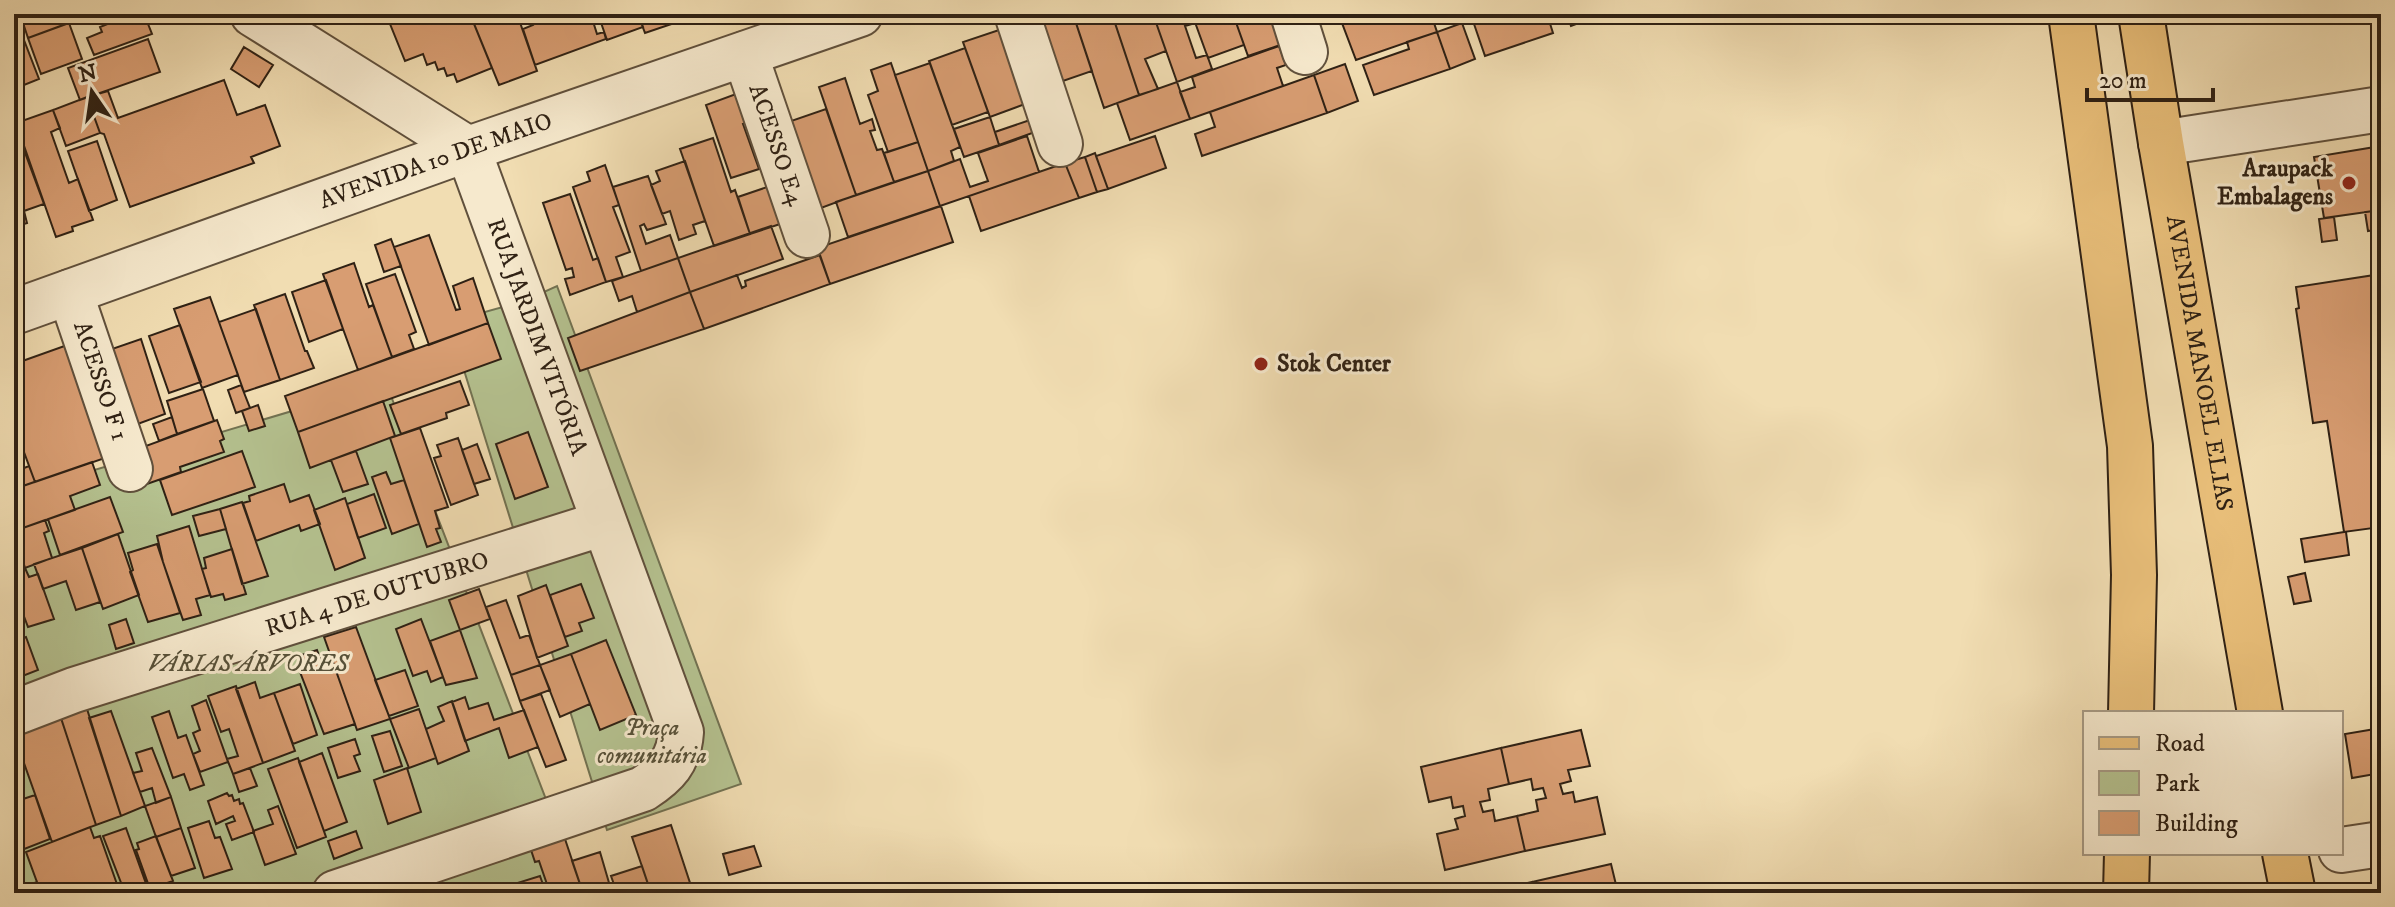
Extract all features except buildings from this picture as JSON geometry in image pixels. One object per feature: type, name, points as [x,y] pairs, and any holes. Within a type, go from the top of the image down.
[{"type":"main road","points":[[2071,14],[2130,446],[2134,575],[2131,711]]},
{"type":"main road","name":"AVENIDA MANOEL ELIAS","points":[[2141,14],[2260,711]]},
{"type":"main road","points":[[2126,893],[2127,855]]},
{"type":"street","points":[[253,14],[468,149]]},
{"type":"street","name":"AVENIDA 10 DE MAIO","points":[[14,312],[468,149],[860,14]]},
{"type":"street","points":[[1017,14],[1060,144]]},
{"type":"street","name":"ACESSO E4","points":[[745,54],[807,235]]},
{"type":"street","points":[[2161,143],[2381,109]]},
{"type":"street","name":"RUA JARDIM VITÓRIA","points":[[335,893],[643,789],[662,777],[673,765],[680,750],[681,732],[468,149]]},
{"type":"street","name":"ACESSO F 1","points":[[70,292],[130,469]]},
{"type":"street","name":"RUA 4 DE OUTUBRO","points":[[14,713],[74,690],[604,523]]},
{"type":"street","points":[[2343,850],[2381,844]]},
{"type":"green space","name":"Praça comunitária","points":[[557,286],[741,784],[607,830],[449,322],[524,301]]},
{"type":"green space","name":"VÁRIAS ÁRVORES","points":[[386,383],[582,893],[14,893],[14,494]]},
{"type":"place","name":"Araupack Embalagens","points":[[2349,183]]},
{"type":"place","name":"Stok Center","points":[[1261,364]]}]
